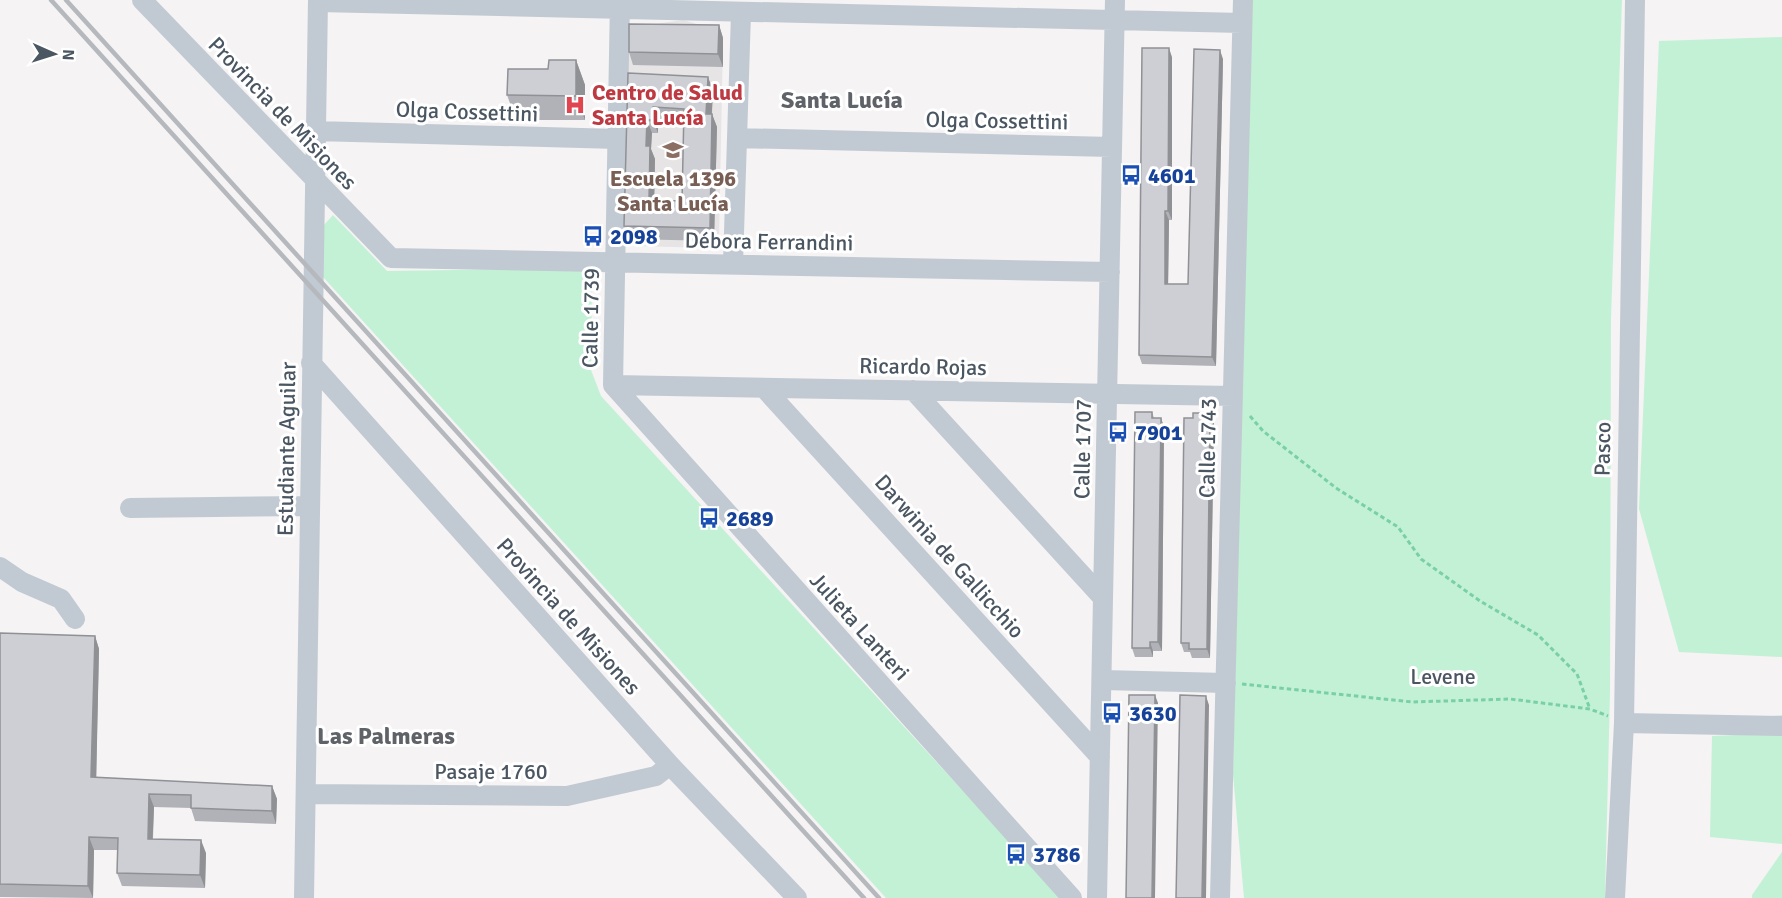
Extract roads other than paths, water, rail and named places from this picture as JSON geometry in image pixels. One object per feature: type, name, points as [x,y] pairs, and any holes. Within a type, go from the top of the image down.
[{"type":"street","name":"Provincia de Misiones","points":[[142,0],[314,181],[391,258]]},
{"type":"street","name":"Calle 1707","points":[[1097,898],[1115,0]]},
{"type":"street","name":"Calle 1743","points":[[1220,898],[1243,0]]},
{"type":"street","name":"Pasco","points":[[1615,898],[1624,723],[1635,0]]},
{"type":"street","name":"Estudiante Aguilar","points":[[304,898],[318,1]]},
{"type":"street","points":[[318,1],[620,4],[741,13],[1242,23]]},
{"type":"street","name":"Calle 1739","points":[[613,385],[620,4]]},
{"type":"street","points":[[733,264],[741,13]]},
{"type":"street","name":"Olga Cossettini","points":[[315,131],[618,139]]},
{"type":"street","name":"Olga Cossettini","points":[[737,138],[1112,147]]},
{"type":"street","name":"Débora Ferrandini","points":[[391,258],[1110,272]]},
{"type":"street","name":"Provincia de Misiones","points":[[311,363],[670,765],[796,898]]},
{"type":"street","name":"Ricardo Rojas","points":[[613,385],[1233,396]]},
{"type":"street","name":"Julieta Lanteri","points":[[613,385],[1072,898]]},
{"type":"street","name":"Darwinia de Gallicchio","points":[[764,388],[1100,757]]},
{"type":"street","points":[[913,390],[1103,598]]},
{"type":"street","points":[[130,508],[309,506]]},
{"type":"street","points":[[0,567],[22,582],[61,599],[75,619]]},
{"type":"street","points":[[1102,680],[1226,683]]},
{"type":"street","points":[[1624,723],[1782,726]]},
{"type":"street","name":"Pasaje 1760","points":[[306,794],[567,796],[656,776],[670,765]]},
{"type":"railway","points":[[51,0],[864,898]]},
{"type":"railway","points":[[66,0],[879,898]]},
{"type":"place","name":"Centro de Salud Santa Lucía","points":[[575,105]]},
{"type":"place","name":"Escuela 1396 Santa Lucía","points":[[673,150]]},
{"type":"place","name":"4601","points":[[1131,175]]},
{"type":"place","name":"2098","points":[[593,236]]},
{"type":"place","name":"7901","points":[[1118,432]]},
{"type":"place","name":"2689","points":[[709,518]]},
{"type":"place","name":"3630","points":[[1112,713]]},
{"type":"place","name":"3786","points":[[1016,854]]},
{"type":"district","name":"Santa Lucía","points":[[842,100]]},
{"type":"district","name":"Las Palmeras","points":[[386,736]]}]
